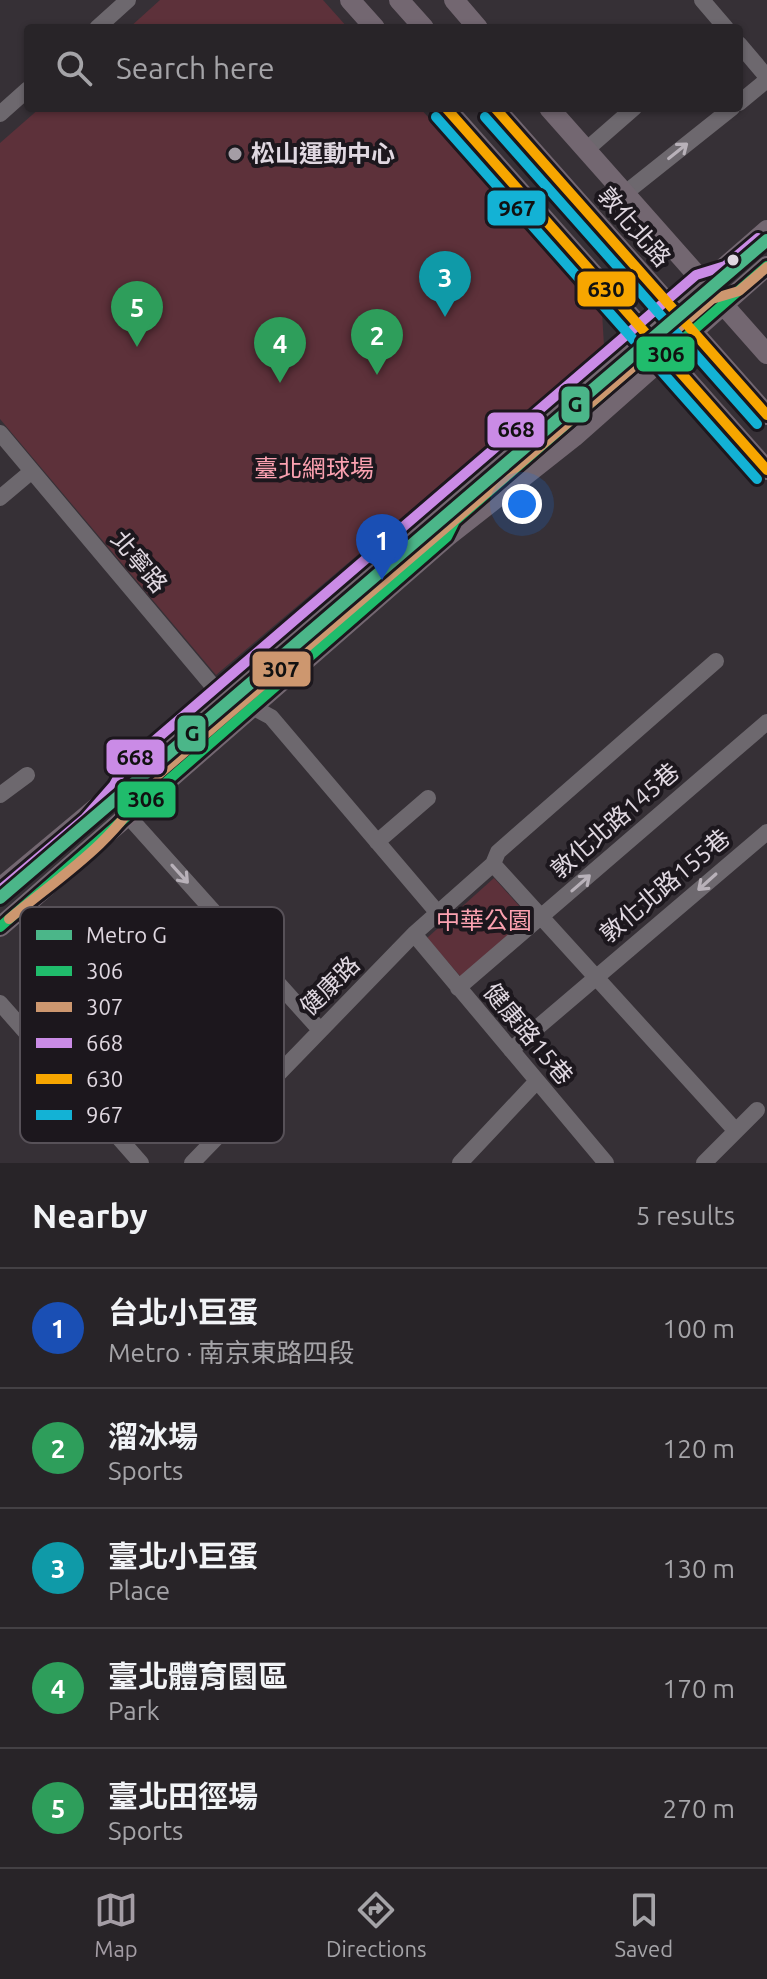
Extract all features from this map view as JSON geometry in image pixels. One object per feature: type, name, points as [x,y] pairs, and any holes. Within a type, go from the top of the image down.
[{"type":"main road","points":[[350,0],[371,24]]},
{"type":"main road","points":[[399,0],[420,24]]},
{"type":"main road","points":[[454,0],[475,24]]},
{"type":"main road","points":[[450,112],[767,470]]},
{"type":"main road","name":"敦化北路","points":[[499,112],[767,415]]},
{"type":"main road","name":"敦化北路","points":[[553,112],[767,354]]},
{"type":"main road","points":[[0,888],[230,696],[767,230]]},
{"type":"main road","points":[[23,907],[447,537],[525,478],[767,266]]},
{"type":"main road","points":[[0,927],[20,910]]},
{"type":"street","points":[[101,24],[128,0]]},
{"type":"street","points":[[702,0],[723,24]]},
{"type":"street","points":[[743,49],[767,79],[743,100]]},
{"type":"street","points":[[0,114],[24,93]]},
{"type":"street","points":[[586,150],[629,112]]},
{"type":"street","points":[[624,194],[727,112]]},
{"type":"street","name":"北寧路","points":[[0,433],[212,685],[254,705]]},
{"type":"street","points":[[0,498],[32,471]]},
{"type":"street","name":"健康路","points":[[284,1067],[414,934],[493,864],[498,852],[716,661]]},
{"type":"street","points":[[254,705],[271,717],[437,912]]},
{"type":"street","name":"敦化北路145巷","points":[[458,988],[767,722]]},
{"type":"street","points":[[0,795],[27,775]]},
{"type":"street","points":[[377,842],[428,798]]},
{"type":"street","points":[[128,816],[210,907]]},
{"type":"street","name":"敦化北路155巷","points":[[511,1050],[767,832]]},
{"type":"street","name":"敦化北路155巷","points":[[493,864],[595,978]]},
{"type":"street","name":"健康路15巷","points":[[414,934],[606,1163]]},
{"type":"street","points":[[595,978],[735,1130]]},
{"type":"street","points":[[284,990],[320,1030]]},
{"type":"street","points":[[0,1003],[20,1026]]},
{"type":"street","points":[[460,1163],[537,1081]]},
{"type":"street","points":[[704,1163],[757,1110]]},
{"type":"street","points":[[123,1143],[141,1163]]},
{"type":"street","name":"健康路","points":[[192,1163],[211,1143]]},
{"type":"green space","points":[[160,0],[323,0],[344,24],[133,24]]},
{"type":"green space","name":"臺北網球場","points":[[35,112],[424,112],[602,312],[604,346],[216,675],[0,419],[0,143]]},
{"type":"green space","name":"中華公園","points":[[494,878],[529,917],[461,977],[427,938]]},
{"type":"metro line","name":"G","points":[[0,898],[767,240]]},
{"type":"transit line","name":"630","points":[[450,112],[767,470]]},
{"type":"transit line","name":"630","points":[[499,112],[767,415]]},
{"type":"transit line","name":"967","points":[[436,117],[757,479]]},
{"type":"transit line","name":"967","points":[[485,117],[757,424]]},
{"type":"transit line","name":"668","points":[[0,890],[85,818],[114,785],[124,767],[696,275],[725,266],[758,238]]},
{"type":"transit line","name":"306","points":[[23,907],[447,537],[455,521],[638,362],[665,355],[767,266]]},
{"type":"transit line","name":"307","points":[[24,907],[101,843],[132,807],[144,787],[712,299],[739,291],[767,267]]},
{"type":"transit line","name":"306","points":[[0,927],[20,910]]},
{"type":"transit line","name":"307","points":[[9,919],[20,910]]},
{"type":"place","name":"松山運動中心","points":[[235,154]]},
{"type":"place","name":"臺北小巨蛋","points":[[445,317]]},
{"type":"place","name":"臺北田徑場","points":[[137,347]]},
{"type":"place","name":"溜冰場","points":[[377,375]]},
{"type":"place","name":"臺北體育園區","points":[[280,383]]},
{"type":"place","name":"台北小巨蛋","points":[[382,580]]}]
